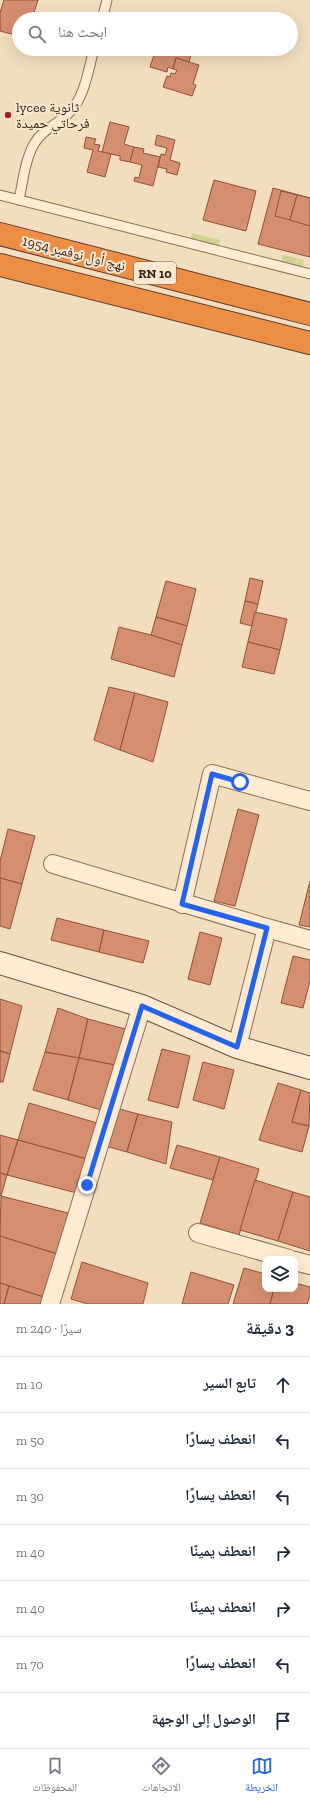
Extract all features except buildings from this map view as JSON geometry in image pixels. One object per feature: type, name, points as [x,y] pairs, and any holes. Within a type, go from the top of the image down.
[{"type":"highway","name":"نهج أول نوفمبر 1954","points":[[0,234],[310,314]]},
{"type":"highway","name":"RN 10","points":[[0,265],[310,343]]},
{"type":"highway","points":[[221,320],[227,292]]},
{"type":"street","points":[[182,904],[212,774],[310,801]]},
{"type":"street","points":[[53,864],[182,904],[310,940]]},
{"type":"street","points":[[237,1047],[267,928]]},
{"type":"street","points":[[0,963],[142,1006],[237,1047],[310,1068]]},
{"type":"street","points":[[50,1304],[142,1006]]},
{"type":"street","points":[[198,1233],[278,1256]]},
{"type":"street","points":[[298,1262],[310,1265]]},
{"type":"lane","points":[[104,12],[107,0]]},
{"type":"lane","points":[[19,200],[29,154],[41,134],[69,113],[77,102],[84,88],[92,56]]},
{"type":"lane","points":[[0,195],[310,274]]},
{"type":"green space","points":[[192,233],[220,240],[217,252],[189,245]]},
{"type":"green space","points":[[283,255],[304,260],[301,272],[280,267]]},
{"type":"place","name":"lycee ثانوية فرحاتي حميدة","points":[[8,115]]},
{"type":"route","points":[[87,1185],[142,1006],[237,1047],[267,928],[182,904],[212,774],[240,782]]}]
